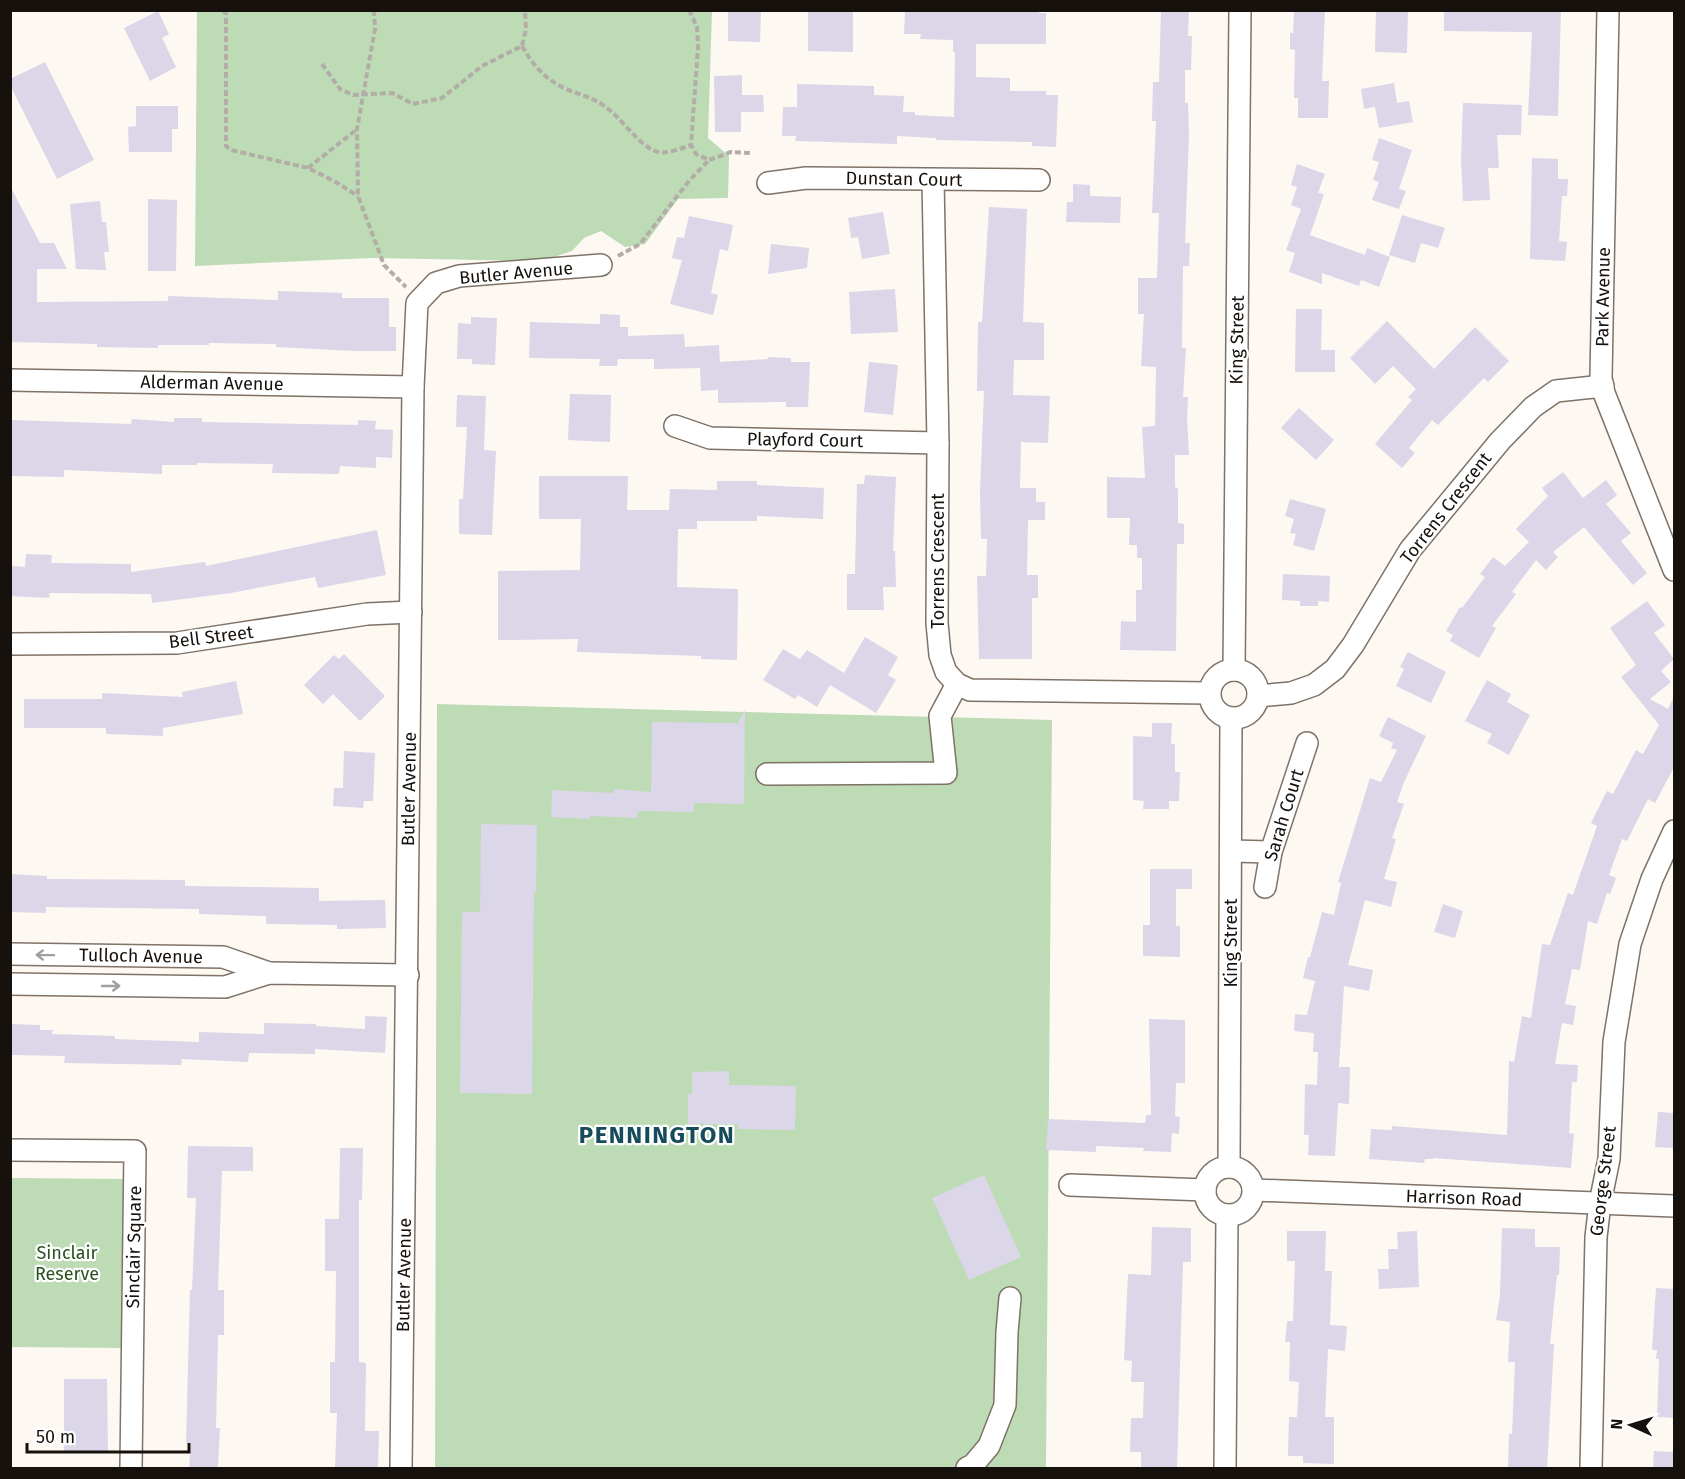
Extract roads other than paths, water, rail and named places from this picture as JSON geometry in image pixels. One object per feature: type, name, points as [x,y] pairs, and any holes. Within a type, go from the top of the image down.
[{"type":"street","name":"King Street","points":[[1234,670],[1240,10]]},
{"type":"street","name":"Park Avenue","points":[[1608,10],[1601,378],[1622,440],[1674,570]]},
{"type":"street","name":"Dunstan Court","points":[[768,183],[806,178],[1039,180]]},
{"type":"street","name":"Torrens Crescent","points":[[933,180],[938,443],[937,623],[940,655],[946,672],[957,684]]},
{"type":"street","name":"Butler Avenue","points":[[401,1468],[413,387],[417,303],[436,283],[459,276],[601,265]]},
{"type":"street","name":"Alderman Avenue","points":[[10,380],[413,387]]},
{"type":"street","name":"Torrens Crescent","points":[[1258,696],[1291,693],[1314,685],[1335,669],[1353,645],[1410,550],[1500,441],[1533,407],[1556,391],[1603,386]]},
{"type":"street","name":"Playford Court","points":[[675,426],[710,438],[938,443]]},
{"type":"street","name":"Bell Street","points":[[10,644],[177,643],[367,614],[411,612]]},
{"type":"street","points":[[1234,670],[1251,677],[1258,696],[1252,711],[1243,717],[1231,718],[1221,715],[1213,707],[1209,693],[1212,682],[1218,675],[1234,670]]},
{"type":"street","points":[[767,774],[946,773],[940,717],[957,684],[970,690],[1209,693]]},
{"type":"street","name":"King Street","points":[[1229,1167],[1231,718]]},
{"type":"street","name":"Sarah Court","points":[[1265,887],[1270,852],[1307,743]]},
{"type":"street","name":"George Street","points":[[1591,1468],[1596,1236],[1600,1203],[1610,1160],[1614,1042],[1630,944],[1652,879],[1674,831]]},
{"type":"street","points":[[1231,851],[1270,852]]},
{"type":"street","name":"Tulloch Avenue","points":[[10,954],[223,957],[269,973],[408,975]]},
{"type":"street","name":"Tulloch Avenue","points":[[10,984],[225,987],[269,973]]},
{"type":"street","name":"Sinclair Square","points":[[10,1150],[135,1151],[131,1468]]},
{"type":"street","points":[[1229,1167],[1238,1168],[1247,1174],[1254,1190],[1252,1200],[1247,1207],[1239,1214],[1227,1215],[1218,1212],[1209,1203],[1205,1190],[1208,1179],[1214,1172],[1229,1167]]},
{"type":"street","points":[[1070,1185],[1205,1190]]},
{"type":"street","name":"Harrison Road","points":[[1254,1190],[1674,1206]]},
{"type":"street","points":[[1225,1468],[1227,1215]]},
{"type":"street","points":[[967,1468],[973,1465],[989,1446],[1005,1405],[1010,1298]]},
{"type":"district","name":"PENNINGTON","points":[[657,1135]]},
{"type":"park label","name":"Sinclair Reserve","points":[[67,1263]]}]
